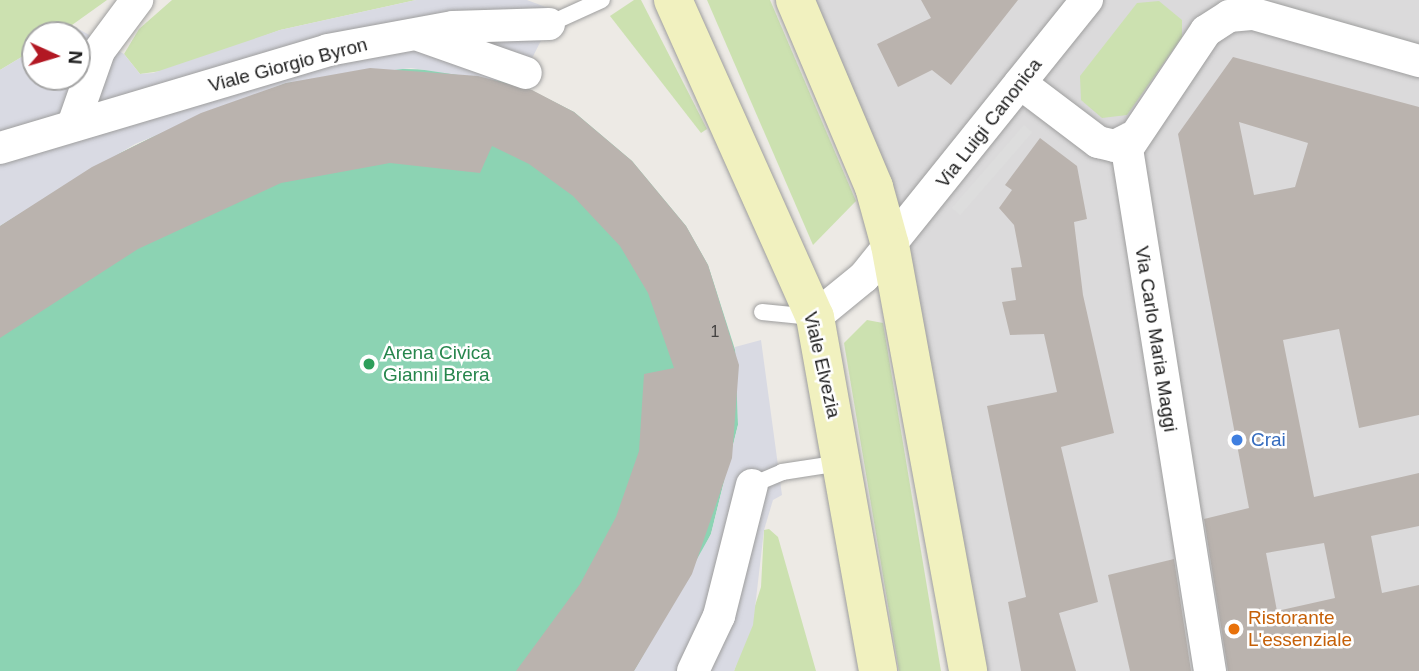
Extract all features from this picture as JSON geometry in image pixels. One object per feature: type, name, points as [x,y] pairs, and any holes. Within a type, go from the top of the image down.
[{"type":"main road","name":"Viale Elvezia","points":[[673,0],[815,317],[843,462],[878,671]]},
{"type":"main road","points":[[795,0],[874,187],[890,245],[968,671]]},
{"type":"street","points":[[73,125],[99,51],[137,0]]},
{"type":"street","name":"Via Luigi Canonica","points":[[815,317],[864,277],[1087,0]]},
{"type":"street","points":[[1020,83],[1098,142],[1115,146],[1131,138],[1205,15],[1219,20],[1254,14],[1419,61]]},
{"type":"street","name":"Viale Giorgio Byron","points":[[0,148],[328,50],[493,22],[549,24]]},
{"type":"street","points":[[416,35],[526,73]]},
{"type":"street","name":"Via Carlo Maria Maggi","points":[[1131,138],[1127,163],[1210,671]]},
{"type":"street","points":[[693,671],[719,616],[752,485]]},
{"type":"lane","points":[[549,24],[602,0]]},
{"type":"lane","points":[[762,312],[815,317]]},
{"type":"lane","points":[[752,485],[782,472],[843,462]]},
{"type":"shaded area","points":[[416,0],[527,0],[556,11],[519,84],[411,68],[286,83],[135,144],[0,226],[0,70],[21,57],[21,91],[91,91],[91,36],[124,54],[140,74],[153,73],[280,30]]},
{"type":"shaded area","points":[[798,0],[1419,0],[1419,671],[970,671],[909,322]]},
{"type":"shaded area","points":[[1024,125],[1032,132],[960,215],[952,208]]},
{"type":"shaded area","points":[[761,340],[782,495],[773,500],[764,530],[753,625],[734,671],[634,671],[711,534],[738,425],[735,347]]},
{"type":"green space","points":[[0,0],[107,0],[78,21],[21,21],[21,57],[0,70]]},
{"type":"green space","points":[[172,0],[416,0],[280,30],[175,69],[140,74],[124,54],[139,29]]},
{"type":"green space","points":[[634,0],[641,0],[707,129],[701,133],[610,16]]},
{"type":"green space","points":[[707,0],[770,0],[856,201],[813,245]]},
{"type":"green space","points":[[1159,1],[1182,20],[1182,37],[1127,115],[1102,118],[1081,100],[1080,76],[1137,3]]},
{"type":"green space","name":"Arena Civica Gianni Brera","points":[[370,68],[441,70],[519,84],[574,112],[632,161],[686,226],[708,265],[737,356],[738,425],[711,534],[672,613],[634,671],[0,671],[0,226],[92,167],[201,113],[286,83]]},
{"type":"green space","points":[[867,320],[883,323],[941,671],[899,671],[844,343]]},
{"type":"green space","points":[[769,529],[778,537],[816,671],[734,671],[761,587],[764,530]]},
{"type":"building","points":[[921,0],[1018,0],[951,85],[932,70],[898,87],[877,44],[931,18]]},
{"type":"building","points":[[1233,57],[1419,107],[1419,415],[1359,428],[1339,329],[1283,340],[1314,497],[1419,473],[1419,526],[1371,536],[1382,593],[1419,585],[1419,671],[1228,671],[1204,519],[1249,508],[1178,134]],"holes":[[[1239,122],[1308,143],[1295,187],[1254,195]],[[1324,543],[1335,598],[1277,611],[1266,553]]]},
{"type":"building","points":[[370,68],[478,76],[532,90],[574,112],[632,161],[686,226],[708,265],[739,365],[732,458],[692,574],[634,671],[516,671],[580,584],[616,517],[639,451],[644,374],[674,368],[648,293],[620,246],[573,196],[529,164],[492,146],[480,173],[390,163],[281,183],[138,249],[0,338],[0,226],[92,167],[201,113],[286,83]]},
{"type":"building","points":[[1040,138],[1077,166],[1087,219],[1074,222],[1083,295],[1114,433],[1061,447],[1098,602],[1059,613],[1076,671],[1021,671],[1008,602],[1026,597],[987,406],[1057,392],[1044,334],[1010,335],[1002,302],[1016,300],[1011,268],[1022,267],[1014,225],[999,208],[1012,190],[1005,185]]},
{"type":"building","points":[[1174,559],[1191,671],[1130,671],[1108,575]]},
{"type":"place","name":"Arena Civica Gianni Brera","points":[[369,364]]},
{"type":"place","name":"Crai","points":[[1237,440]]},
{"type":"place","name":"Ristorante L'essenziale","points":[[1234,629]]}]
